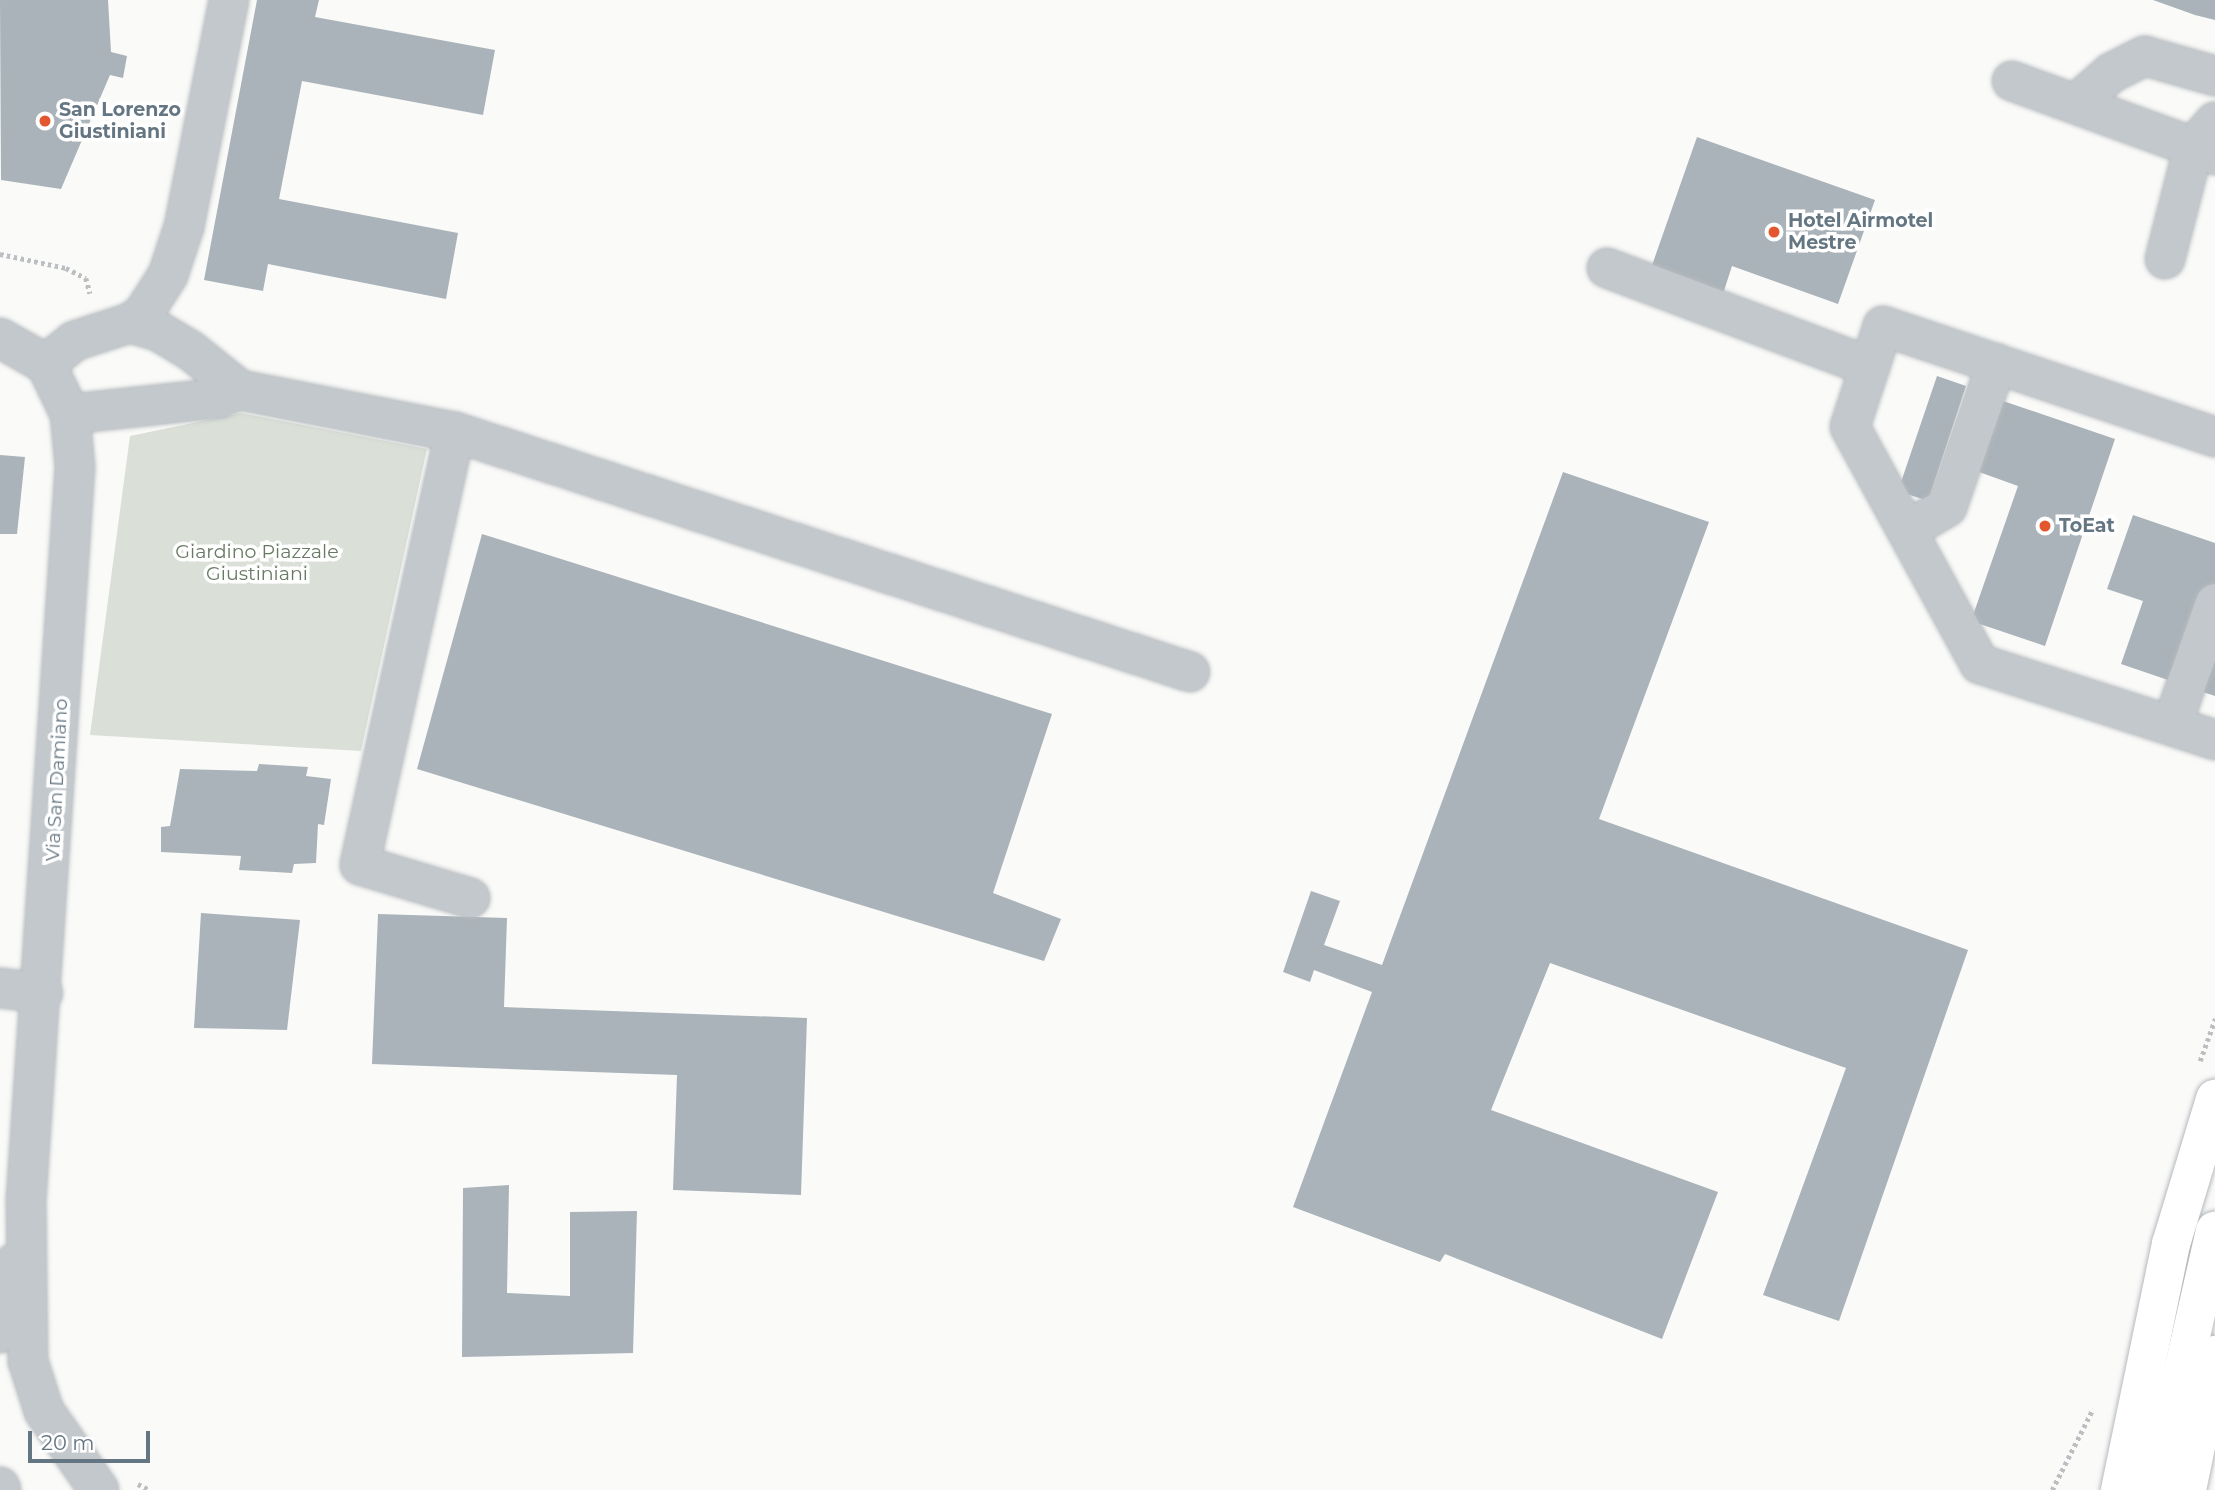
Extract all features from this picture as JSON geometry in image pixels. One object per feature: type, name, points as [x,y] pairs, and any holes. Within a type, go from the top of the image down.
[{"type":"main road","points":[[2120,1490],[2171,1244],[2215,1099]]},
{"type":"main road","points":[[2187,1490],[2190,1400],[2215,1231]]},
{"type":"main road","points":[[2156,1490],[2190,1400],[2215,1355]]},
{"type":"street","points":[[0,338],[46,364],[74,341],[130,323],[143,314],[168,275],[184,227],[229,0]]},
{"type":"street","points":[[2079,101],[2111,73],[2145,56],[2215,76]]},
{"type":"street","points":[[2012,80],[2208,141],[2165,259]]},
{"type":"street","points":[[1607,268],[1870,367]]},
{"type":"street","points":[[130,323],[158,331],[190,350],[240,390],[455,432],[1189,672]]},
{"type":"street","points":[[2215,437],[1883,326],[1850,427],[1980,664],[2215,740]]},
{"type":"street","points":[[1908,530],[1947,507],[1997,363]]},
{"type":"street","name":"Via San Damiano","points":[[46,364],[70,414],[74,493],[43,993],[26,1200],[28,1361],[44,1411],[99,1490]]},
{"type":"street","points":[[70,414],[219,398],[240,390]]},
{"type":"street","points":[[455,432],[360,864],[470,898]]},
{"type":"street","points":[[2172,725],[2215,603]]},
{"type":"street","points":[[0,988],[43,993]]},
{"type":"street","name":"Via San Damiano","points":[[0,1333],[26,1200]]},
{"type":"green space","name":"Giardino Piazzale Giustiniani","points":[[241,413],[427,449],[361,751],[90,735],[130,436]]},
{"type":"building","name":"San Lorenzo Giustiniani","points":[[0,0],[108,0],[111,52],[127,56],[123,78],[110,75],[61,189],[1,180]]},
{"type":"building","points":[[257,0],[319,0],[315,17],[495,50],[483,115],[302,81],[279,199],[458,233],[446,299],[268,264],[263,291],[204,280]]},
{"type":"building","points":[[2153,0],[2215,0],[2215,20],[2195,15]]},
{"type":"building","points":[[1697,137],[1875,200],[1838,304],[1732,266],[1722,297],[1650,271]]},
{"type":"building","points":[[1937,376],[1966,386],[1928,501],[1898,491]]},
{"type":"building","points":[[2003,401],[2115,439],[2045,646],[1971,621],[2018,486],[1979,472]]},
{"type":"building","points":[[0,455],[25,457],[17,534],[0,534]]},
{"type":"building","points":[[1563,472],[1709,522],[1599,819],[1968,950],[1839,1321],[1763,1295],[1846,1068],[1550,963],[1491,1110],[1718,1192],[1662,1339],[1445,1254],[1440,1262],[1293,1207],[1372,992],[1314,970],[1310,982],[1283,972],[1311,891],[1340,901],[1324,945],[1382,965]]},
{"type":"building","points":[[2133,515],[2215,543],[2215,696],[2121,664],[2143,601],[2107,589]]},
{"type":"building","points":[[482,534],[1052,714],[993,893],[1061,919],[1044,961],[417,769]]},
{"type":"building","points":[[259,764],[308,767],[306,776],[331,779],[324,825],[318,824],[316,863],[294,864],[292,873],[239,870],[241,856],[161,852],[161,827],[170,826],[180,769],[257,771]]},
{"type":"building","points":[[201,913],[300,920],[287,1030],[194,1028]]},
{"type":"building","points":[[378,914],[507,918],[504,1007],[807,1018],[801,1195],[673,1190],[677,1075],[372,1064]]},
{"type":"building","points":[[509,1185],[507,1293],[570,1296],[570,1212],[637,1211],[633,1353],[462,1357],[463,1188]]},
{"type":"place","name":"San Lorenzo Giustiniani","points":[[45,121]]},
{"type":"place","name":"Hotel Airmotel Mestre","points":[[1774,232]]},
{"type":"place","name":"ToEat","points":[[2045,526]]}]
